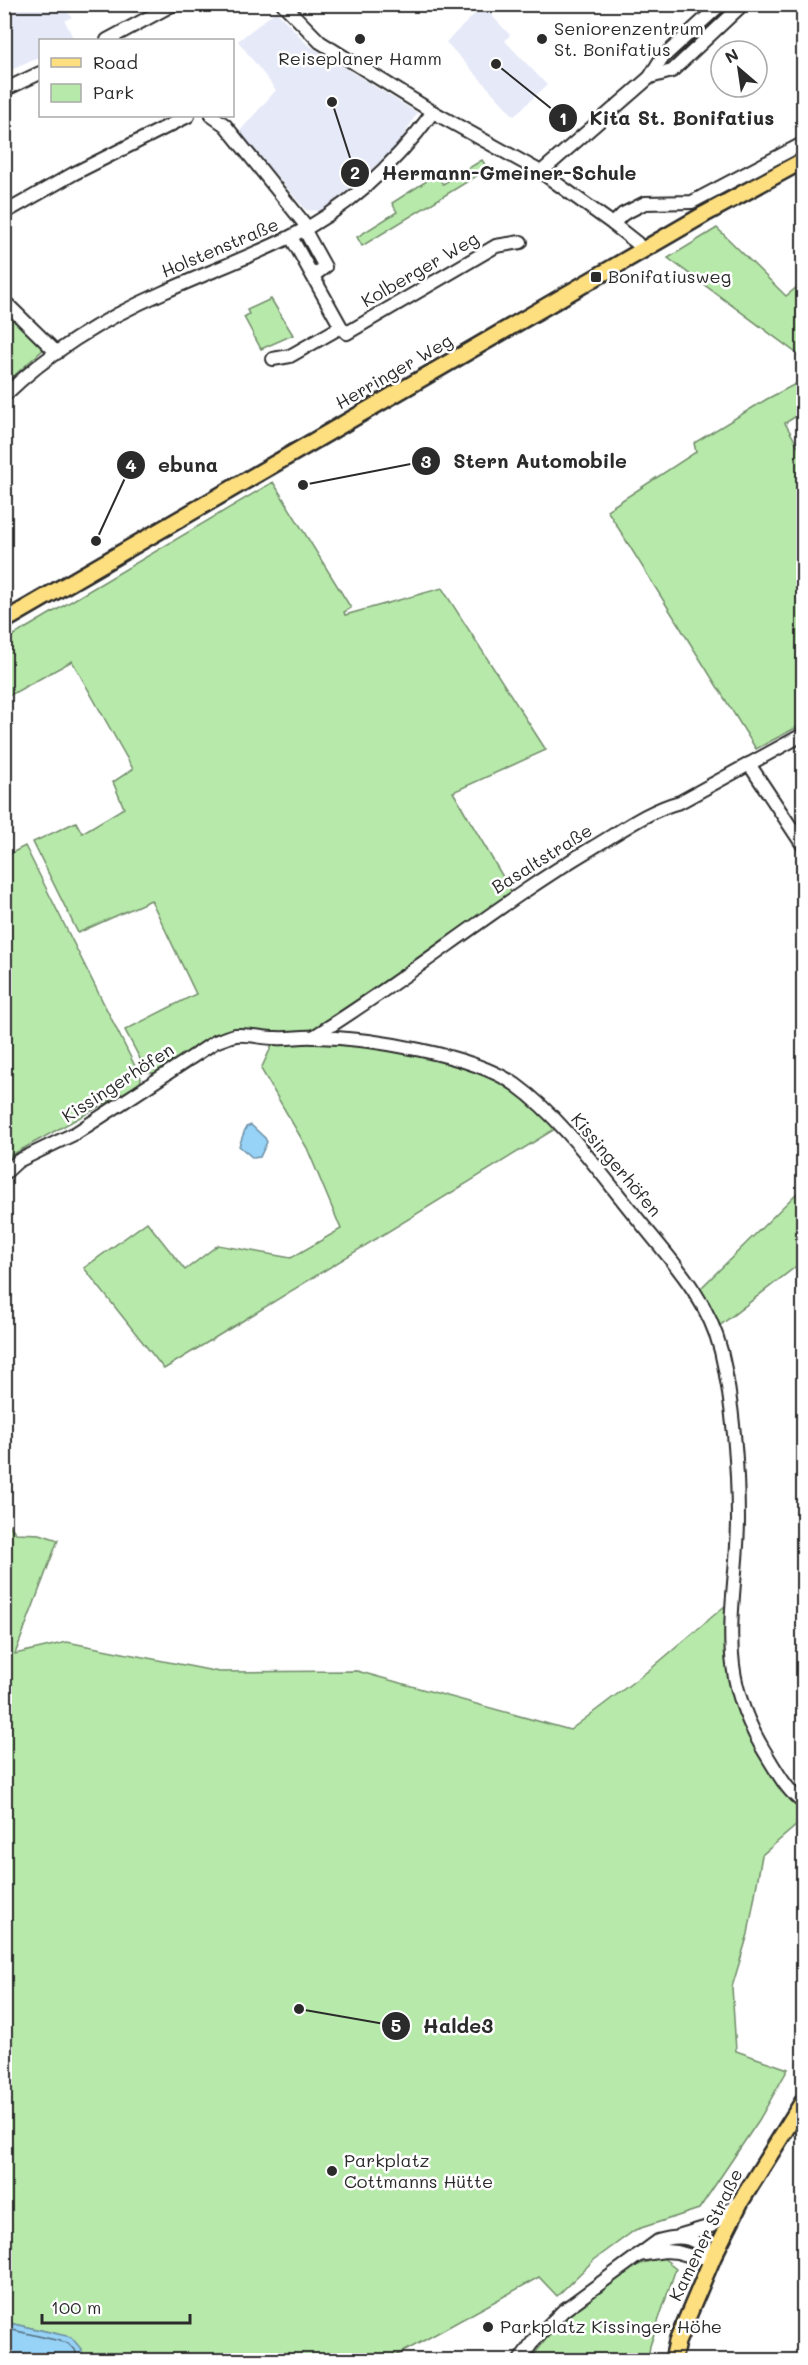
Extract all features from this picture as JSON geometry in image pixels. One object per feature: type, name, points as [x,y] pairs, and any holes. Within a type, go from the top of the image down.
[{"type":"main road","name":"Herringer Weg","points":[[4,621],[804,159]]},
{"type":"main road","name":"Kamener Straße","points":[[672,2361],[677,2342],[713,2257],[741,2200],[804,2100]]},
{"type":"street","points":[[109,39],[174,4]]},
{"type":"street","points":[[283,4],[320,42],[433,112],[541,172],[613,224],[637,243],[643,251]]},
{"type":"street","points":[[541,172],[650,77],[661,59],[721,4]]},
{"type":"street","points":[[650,77],[672,71],[739,8],[740,4]]},
{"type":"street","points":[[4,90],[39,73]]},
{"type":"street","name":"Holstenstraße","points":[[4,396],[57,353],[100,325],[142,302],[291,237],[341,206],[370,184],[408,146],[433,112]]},
{"type":"street","points":[[4,213],[73,174],[186,117]]},
{"type":"street","points":[[213,117],[225,125],[306,228],[325,267],[313,276]]},
{"type":"street","points":[[613,224],[623,214],[645,203],[692,202],[804,143]]},
{"type":"street","points":[[291,237],[341,327]]},
{"type":"street","name":"Kolberger Weg","points":[[273,359],[290,356],[341,327],[347,333],[496,246],[521,242]]},
{"type":"street","points":[[4,301],[57,353]]},
{"type":"street","name":"Basaltstraße","points":[[313,1036],[400,980],[494,912],[576,858],[662,807],[681,802],[804,734]]},
{"type":"street","points":[[749,764],[804,847]]},
{"type":"street","name":"Kissingerhöfen","points":[[4,1174],[18,1161],[76,1133],[215,1042],[236,1035],[275,1038],[313,1036],[345,1039],[442,1055],[479,1066],[514,1084],[539,1105],[573,1140],[696,1293],[714,1329],[721,1352],[734,1442],[738,1527],[732,1629],[733,1666],[742,1704],[763,1751],[795,1797],[804,1803]]},
{"type":"street","points":[[520,2361],[534,2340],[564,2310],[638,2255],[658,2241],[711,2226],[741,2200]]},
{"type":"street","points":[[667,2238],[696,2241],[713,2257]]},
{"type":"street","points":[[638,2255],[666,2251],[694,2257],[713,2257]]},
{"type":"shaded area","points":[[4,5],[60,5],[72,17],[65,21],[74,39],[39,39],[39,57],[9,71],[5,61]]},
{"type":"shaded area","points":[[483,6],[510,35],[505,41],[547,85],[514,116],[446,42]]},
{"type":"shaded area","points":[[276,11],[307,44],[417,113],[400,142],[362,179],[321,211],[306,210],[239,132],[276,90],[238,41]]},
{"type":"green space","points":[[482,160],[488,169],[362,246],[357,237],[397,212],[392,203],[436,175],[443,184]]},
{"type":"green space","points":[[717,228],[786,296],[803,282],[803,358],[668,258]]},
{"type":"green space","points":[[271,299],[293,335],[261,349],[244,317],[249,314],[247,310]]},
{"type":"green space","points":[[4,310],[45,348],[6,383],[4,381]]},
{"type":"green space","points":[[803,380],[803,412],[785,423],[803,455],[803,724],[756,749],[607,510],[696,452],[694,443]]},
{"type":"green space","points":[[273,482],[351,608],[344,612],[345,615],[442,588],[546,750],[453,792],[513,894],[431,952],[312,1030],[276,1034],[233,1031],[215,1034],[159,1074],[147,1072],[125,1030],[196,994],[151,900],[78,933],[33,842],[76,822],[82,833],[124,808],[113,782],[133,769],[72,661],[5,698],[4,641]]},
{"type":"green space","points":[[25,846],[141,1078],[140,1084],[8,1157],[4,1150],[4,857]]},
{"type":"green space","points":[[275,1039],[409,1049],[499,1075],[560,1126],[164,1369],[84,1268],[147,1222],[185,1270],[218,1245],[291,1258],[341,1229],[307,1148],[261,1069]]},
{"type":"green space","points":[[803,1187],[803,1261],[714,1330],[696,1293]]},
{"type":"green space","points":[[5,1520],[16,1533],[40,1534],[58,1540],[15,1654],[67,1642],[219,1672],[357,1671],[570,1730],[653,1667],[726,1605],[727,1664],[772,1773],[794,1803],[803,1809],[804,1819],[762,1855],[748,1934],[732,1987],[736,2051],[788,2069],[759,2120],[699,2209],[635,2230],[594,2260],[557,2296],[539,2277],[394,2357],[401,2360],[77,2360],[58,2334],[5,2322]]},
{"type":"green space","points":[[662,2257],[676,2268],[650,2346],[648,2360],[530,2360],[574,2310],[635,2266]]},
{"type":"green space","points":[[4,2353],[61,2360],[5,2360]]},
{"type":"water","points":[[251,1125],[267,1142],[260,1157],[253,1158],[239,1146],[246,1127]]},
{"type":"water","points":[[5,2322],[71,2337],[82,2350],[82,2356],[77,2360],[5,2353]]},
{"type":"place","name":"Reiseplaner Hamm","points":[[360,39]]},
{"type":"place","name":"Seniorenzentrum St. Bonifatius","points":[[542,39]]},
{"type":"place","name":"Kita St. Bonifatius","points":[[496,64]]},
{"type":"place","name":"Hermann-Gmeiner-Schule","points":[[332,102]]},
{"type":"place","name":"Bonifatiusweg","points":[[596,277]]},
{"type":"place","name":"Stern Automobile","points":[[303,485]]},
{"type":"place","name":"ebuna","points":[[96,541]]},
{"type":"place","name":"Halde3","points":[[299,2009]]},
{"type":"place","name":"Parkplatz Cottmanns Hütte","points":[[332,2171]]},
{"type":"place","name":"Parkplatz Kissinger Höhe","points":[[488,2327]]}]
